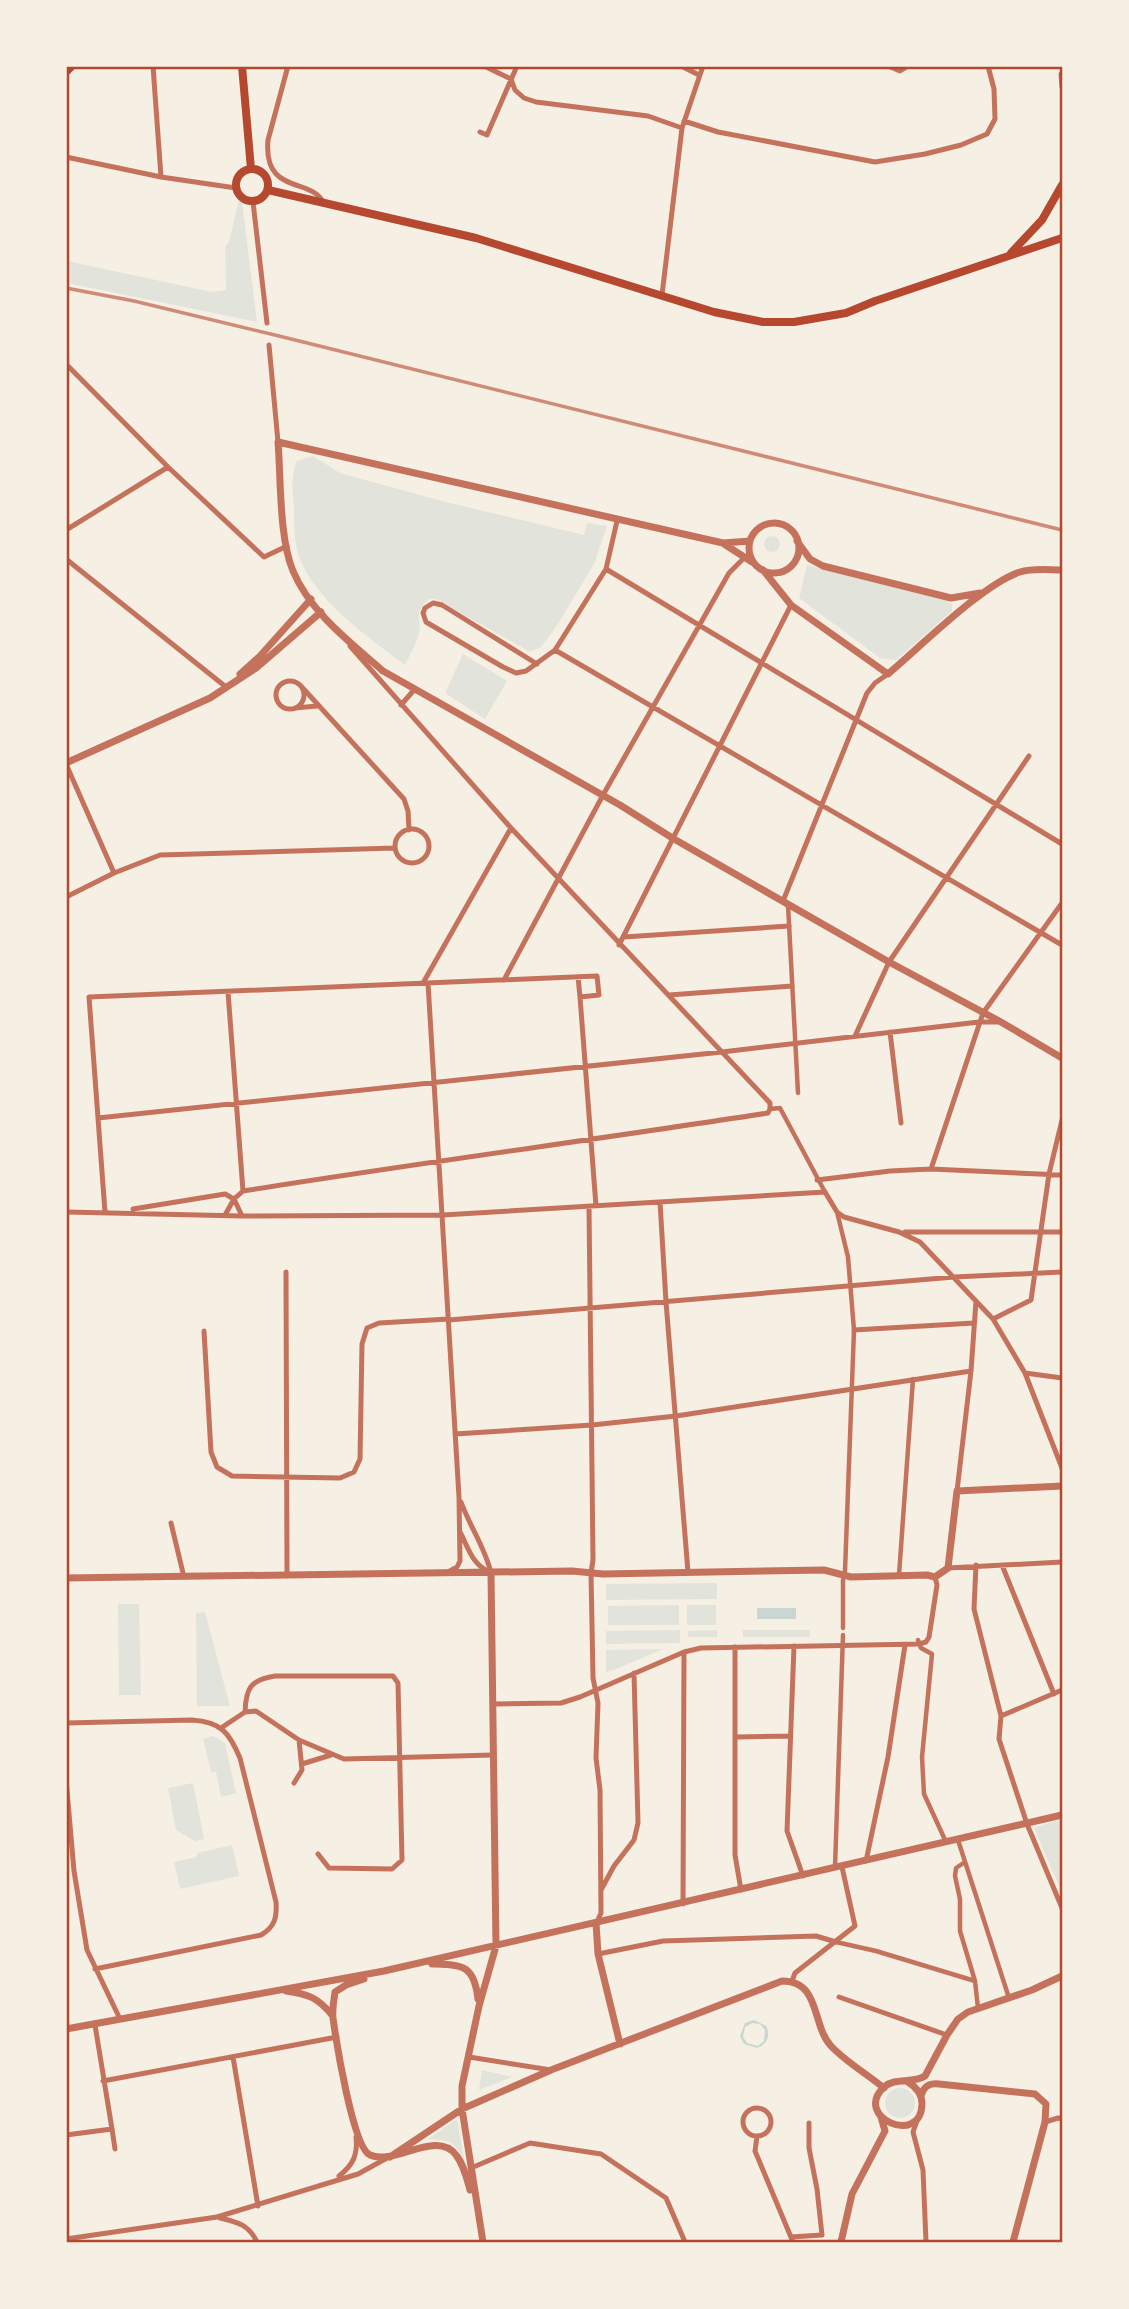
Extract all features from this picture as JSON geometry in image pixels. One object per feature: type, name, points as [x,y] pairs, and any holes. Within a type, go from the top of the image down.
[{"type":"main road","points":[[66,72],[72,66]]},
{"type":"main road","points":[[242,66],[251,169]]},
{"type":"main road","points":[[251,169],[265,175],[268,190],[262,198],[253,202],[244,199],[236,188],[241,174],[251,169]]},
{"type":"main road","points":[[1006,258],[1042,220],[1062,185]]},
{"type":"main road","points":[[268,190],[476,238],[714,312],[763,322],[794,322],[846,313],[1062,238]]},
{"type":"street","points":[[153,66],[161,177]]},
{"type":"street","points":[[288,66],[267,152],[271,165],[280,177],[320,195],[323,202]]},
{"type":"street","points":[[350,66],[374,66]]},
{"type":"street","points":[[484,66],[511,79],[515,90],[524,98],[536,102],[648,116],[875,162],[925,154],[961,145],[987,134],[995,119],[994,89],[988,66]]},
{"type":"street","points":[[480,132],[487,135],[517,66]]},
{"type":"street","points":[[681,66],[699,75]]},
{"type":"street","points":[[662,295],[683,125],[703,66]]},
{"type":"street","points":[[888,66],[900,71],[908,66]]},
{"type":"street","points":[[1061,73],[1062,87]]},
{"type":"street","points":[[66,157],[161,177],[236,188]]},
{"type":"street","points":[[253,202],[267,323]]},
{"type":"street","points":[[225,1215],[234,1199],[243,1191],[768,1113],[770,1109],[770,1103],[511,828],[311,599],[293,571],[286,546],[269,345]]},
{"type":"street","points":[[66,364],[168,467],[264,557],[286,546]]},
{"type":"street","points":[[278,442],[635,525],[723,543],[750,541]]},
{"type":"street","points":[[66,530],[168,467]]},
{"type":"street","points":[[537,664],[442,605],[433,603],[425,608],[423,613],[426,621],[503,667],[516,673],[526,671],[537,664],[555,650],[607,569],[617,521]]},
{"type":"street","points":[[755,564],[749,551],[750,541],[759,528],[774,523],[789,528],[810,559],[823,566],[951,597],[979,594],[993,587]]},
{"type":"street","points":[[763,570],[778,572],[791,565],[797,557],[797,541]]},
{"type":"street","points":[[723,543],[763,570],[792,605],[888,674]]},
{"type":"street","points":[[504,980],[603,795],[729,573],[744,558]]},
{"type":"street","points":[[66,559],[226,687]]},
{"type":"street","points":[[607,569],[1062,844]]},
{"type":"street","points":[[798,1093],[786,903],[867,694],[875,683],[972,602],[1007,577],[1022,571],[1062,570]]},
{"type":"street","points":[[951,597],[957,603],[958,609],[952,619]]},
{"type":"street","points":[[226,687],[260,656],[311,599]]},
{"type":"street","points":[[619,945],[792,605]]},
{"type":"street","points":[[114,873],[66,763],[210,698],[277,652],[321,612]]},
{"type":"street","points":[[321,612],[383,671],[414,690],[603,795],[888,962],[1062,1058]]},
{"type":"street","points":[[555,650],[1062,945]]},
{"type":"street","points":[[317,706],[288,708],[280,704],[277,691],[287,681],[300,685],[404,799],[409,830]]},
{"type":"street","points":[[293,708],[303,698],[300,685]]},
{"type":"street","points":[[401,705],[414,690]]},
{"type":"street","points":[[855,1036],[888,962],[1029,756]]},
{"type":"street","points":[[446,1573],[457,1567],[460,1561],[459,1497],[443,1215],[425,983],[511,828]]},
{"type":"street","points":[[409,830],[419,831],[427,838],[429,848],[425,858],[408,863],[399,858],[395,848],[397,838],[409,830]]},
{"type":"street","points":[[66,897],[114,873],[160,855],[395,848]]},
{"type":"street","points":[[931,1169],[983,1013],[1062,903]]},
{"type":"street","points":[[624,937],[789,926]]},
{"type":"street","points":[[105,1212],[89,997],[597,976],[598,995],[580,997]]},
{"type":"street","points":[[579,977],[591,1140],[591,1573],[595,1689],[598,1703],[596,1758],[600,1790],[601,1913],[596,1923],[598,1954],[620,2044]]},
{"type":"street","points":[[669,995],[792,986]]},
{"type":"street","points":[[228,992],[243,1191]]},
{"type":"street","points":[[98,1118],[979,1022],[1001,1022]]},
{"type":"street","points":[[890,1032],[901,1123]]},
{"type":"street","points":[[770,1109],[780,1108],[817,1180],[837,1212],[848,1257],[854,1330],[845,1571]]},
{"type":"street","points":[[993,1319],[1031,1300],[1049,1174],[1062,1120]]},
{"type":"street","points":[[817,1180],[931,1169],[1062,1175]]},
{"type":"street","points":[[66,1212],[242,1216],[443,1215],[825,1192]]},
{"type":"street","points":[[120,1212],[225,1194],[234,1199],[242,1216]]},
{"type":"street","points":[[660,1202],[688,1572]]},
{"type":"street","points":[[837,1212],[853,1221],[900,1232],[920,1242],[993,1319],[1025,1373],[1062,1468]]},
{"type":"street","points":[[900,1232],[1062,1232]]},
{"type":"street","points":[[286,1272],[286,1576]]},
{"type":"street","points":[[204,1331],[212,1459],[217,1467],[232,1476],[340,1478],[354,1472],[358,1466],[362,1344],[367,1328],[379,1323],[449,1320],[954,1277],[1062,1272]]},
{"type":"street","points":[[948,1568],[971,1371],[976,1301]]},
{"type":"street","points":[[854,1330],[974,1322]]},
{"type":"street","points":[[455,1434],[592,1425],[676,1416],[971,1371]]},
{"type":"street","points":[[1025,1373],[1062,1378]]},
{"type":"street","points":[[899,1576],[913,1379]]},
{"type":"street","points":[[957,1491],[1062,1486]]},
{"type":"street","points":[[459,1497],[486,1552],[491,1573],[496,1946],[479,2006],[462,2086],[462,2109],[483,2242]]},
{"type":"street","points":[[172,1523],[184,1577]]},
{"type":"street","points":[[459,1530],[474,1561],[491,1573]]},
{"type":"street","points":[[66,1578],[824,1570],[850,1577],[935,1577],[948,1568],[976,1565],[1062,1564]]},
{"type":"street","points":[[976,1565],[974,1609],[1001,1716],[999,1739],[1027,1824],[1062,1908]]},
{"type":"street","points":[[1002,1565],[1054,1694]]},
{"type":"street","points":[[493,1704],[561,1703],[684,1652],[701,1648],[905,1645],[921,1642],[929,1637],[937,1585],[935,1577]]},
{"type":"street","points":[[843,1580],[843,1628]]},
{"type":"street","points":[[792,1981],[795,1973],[855,1926],[839,1868],[843,1635]]},
{"type":"street","points":[[921,1642],[921,1648],[932,1654],[922,1757],[924,1794],[946,1842]]},
{"type":"street","points":[[866,1861],[888,1757],[905,1645]]},
{"type":"street","points":[[794,1646],[787,1831],[803,1876]]},
{"type":"street","points":[[735,1647],[735,1855],[741,1890]]},
{"type":"street","points":[[683,1904],[684,1652]]},
{"type":"street","points":[[600,1892],[614,1866],[634,1840],[638,1823],[634,1673]]},
{"type":"street","points":[[246,1712],[246,1695],[251,1686],[261,1679],[275,1676],[393,1676],[398,1683],[402,1860],[392,1869],[329,1868],[318,1854]]},
{"type":"street","points":[[1001,1716],[1062,1690]]},
{"type":"street","points":[[221,1728],[246,1712],[256,1711],[299,1740],[344,1759],[493,1755]]},
{"type":"street","points":[[66,1723],[192,1720],[210,1721],[221,1728],[232,1740],[240,1758],[276,1902],[277,1914],[274,1923],[261,1935],[95,1969]]},
{"type":"street","points":[[736,1737],[791,1736]]},
{"type":"street","points":[[294,1783],[302,1770],[299,1740]]},
{"type":"street","points":[[302,1764],[331,1755]]},
{"type":"street","points":[[66,1779],[79,1910],[95,1969],[120,2020]]},
{"type":"street","points":[[66,2029],[384,1971],[1062,1815]]},
{"type":"street","points":[[958,1840],[1009,1998]]},
{"type":"street","points":[[965,1862],[956,1868],[955,1876],[960,1899],[960,1931],[975,1981],[978,2008]]},
{"type":"street","points":[[598,1954],[663,1941],[816,1936],[975,1981]]},
{"type":"street","points":[[421,1963],[461,1965],[470,1972],[477,1986],[479,2006]]},
{"type":"street","points":[[337,2179],[351,2166],[357,2141],[332,2016],[335,1992],[346,1985],[384,1971]]},
{"type":"street","points":[[841,2242],[852,2194],[884,2130],[877,2103],[879,2094],[893,2082],[908,2082],[925,2076],[947,2035],[968,2012],[1032,1990],[1062,1976]]},
{"type":"street","points":[[66,2239],[217,2217],[358,2174],[390,2157],[462,2109],[551,2070],[773,1984],[792,1981],[804,1988],[831,2046],[884,2088]]},
{"type":"street","points":[[258,1993],[303,1993],[321,2001],[332,2016]]},
{"type":"street","points":[[839,1997],[947,2035]]},
{"type":"street","points":[[95,2025],[115,2149]]},
{"type":"street","points":[[103,2081],[337,2037]]},
{"type":"street","points":[[233,2057],[258,2206]]},
{"type":"street","points":[[469,2057],[551,2070]]},
{"type":"street","points":[[908,2082],[921,2096]]},
{"type":"street","points":[[926,2242],[923,2170],[913,2132],[922,2105],[923,2088],[930,2083],[1035,2094],[1046,2104],[1045,2122],[1013,2242]]},
{"type":"street","points":[[756,2108],[767,2112],[771,2120],[768,2131],[757,2136],[747,2131],[743,2124],[747,2112],[756,2108]]},
{"type":"street","points":[[881,2116],[891,2124],[901,2126],[913,2121],[919,2114]]},
{"type":"street","points":[[1045,2122],[1062,2119]]},
{"type":"street","points":[[757,2136],[755,2151],[792,2240],[822,2235],[809,2148],[808,2123]]},
{"type":"street","points":[[354,2128],[362,2148],[369,2155],[390,2157],[425,2146],[446,2148],[456,2154],[475,2204]]},
{"type":"street","points":[[66,2135],[112,2129]]},
{"type":"street","points":[[471,2168],[530,2143],[601,2154],[666,2198],[685,2242]]},
{"type":"street","points":[[217,2217],[239,2222],[249,2229],[257,2242]]},
{"type":"shaded area","points":[[239,199],[242,202],[257,322],[67,283],[67,261],[212,292],[226,290],[225,247],[229,242]]},
{"type":"shaded area","points":[[313,456],[340,473],[584,535],[587,523],[607,526],[594,564],[541,647],[530,652],[436,599],[430,599],[419,612],[419,634],[405,665],[343,616],[305,570],[296,542],[293,479],[297,461]]},
{"type":"shaded area","points":[[772,536],[778,538],[778,550],[772,552],[766,550],[764,544],[766,538]]},
{"type":"shaded area","points":[[807,565],[944,599],[952,604],[952,611],[896,660],[880,658],[799,598]]},
{"type":"shaded area","points":[[463,654],[507,681],[485,719],[445,693]]},
{"type":"shaded area","points":[[717,1583],[717,1599],[606,1600],[606,1584]]},
{"type":"shaded area","points":[[118,1604],[139,1604],[141,1695],[119,1695]]},
{"type":"shaded area","points":[[679,1605],[679,1625],[608,1625],[608,1606]]},
{"type":"shaded area","points":[[687,1605],[716,1605],[716,1625],[687,1625]]},
{"type":"shaded area","points":[[757,1608],[796,1608],[796,1619],[757,1619]]},
{"type":"shaded area","points":[[205,1612],[230,1706],[197,1706],[196,1613]]},
{"type":"shaded area","points":[[680,1630],[680,1643],[606,1644],[606,1631]]},
{"type":"shaded area","points":[[717,1630],[717,1637],[688,1637],[688,1631]]},
{"type":"shaded area","points":[[743,1630],[810,1630],[810,1637],[743,1637]]},
{"type":"shaded area","points":[[663,1649],[614,1670],[606,1672],[606,1650]]},
{"type":"shaded area","points":[[213,1736],[225,1743],[236,1793],[221,1797],[216,1772],[211,1772],[203,1739]]},
{"type":"shaded area","points":[[193,1783],[204,1839],[195,1841],[176,1830],[168,1788]]},
{"type":"shaded area","points":[[1062,1819],[1062,1893],[1034,1828]]},
{"type":"shaded area","points":[[232,1845],[239,1876],[180,1889],[174,1862],[197,1857],[197,1853]]},
{"type":"shaded area","points":[[754,2020],[766,2026],[767,2039],[757,2048],[744,2044],[740,2036],[745,2023]],"holes":[[[752,2023],[760,2024],[765,2030],[764,2041],[758,2046],[747,2043],[743,2037],[745,2027]]]},
{"type":"shaded area","points":[[482,2070],[512,2077],[479,2090]]},
{"type":"shaded area","points":[[900,2088],[911,2092],[915,2103],[911,2114],[900,2118],[889,2114],[885,2103],[889,2092]]},
{"type":"shaded area","points":[[457,2119],[465,2164],[452,2144],[428,2139]]},
{"type":"railway","points":[[66,288],[134,301],[279,336],[1062,530]]}]
